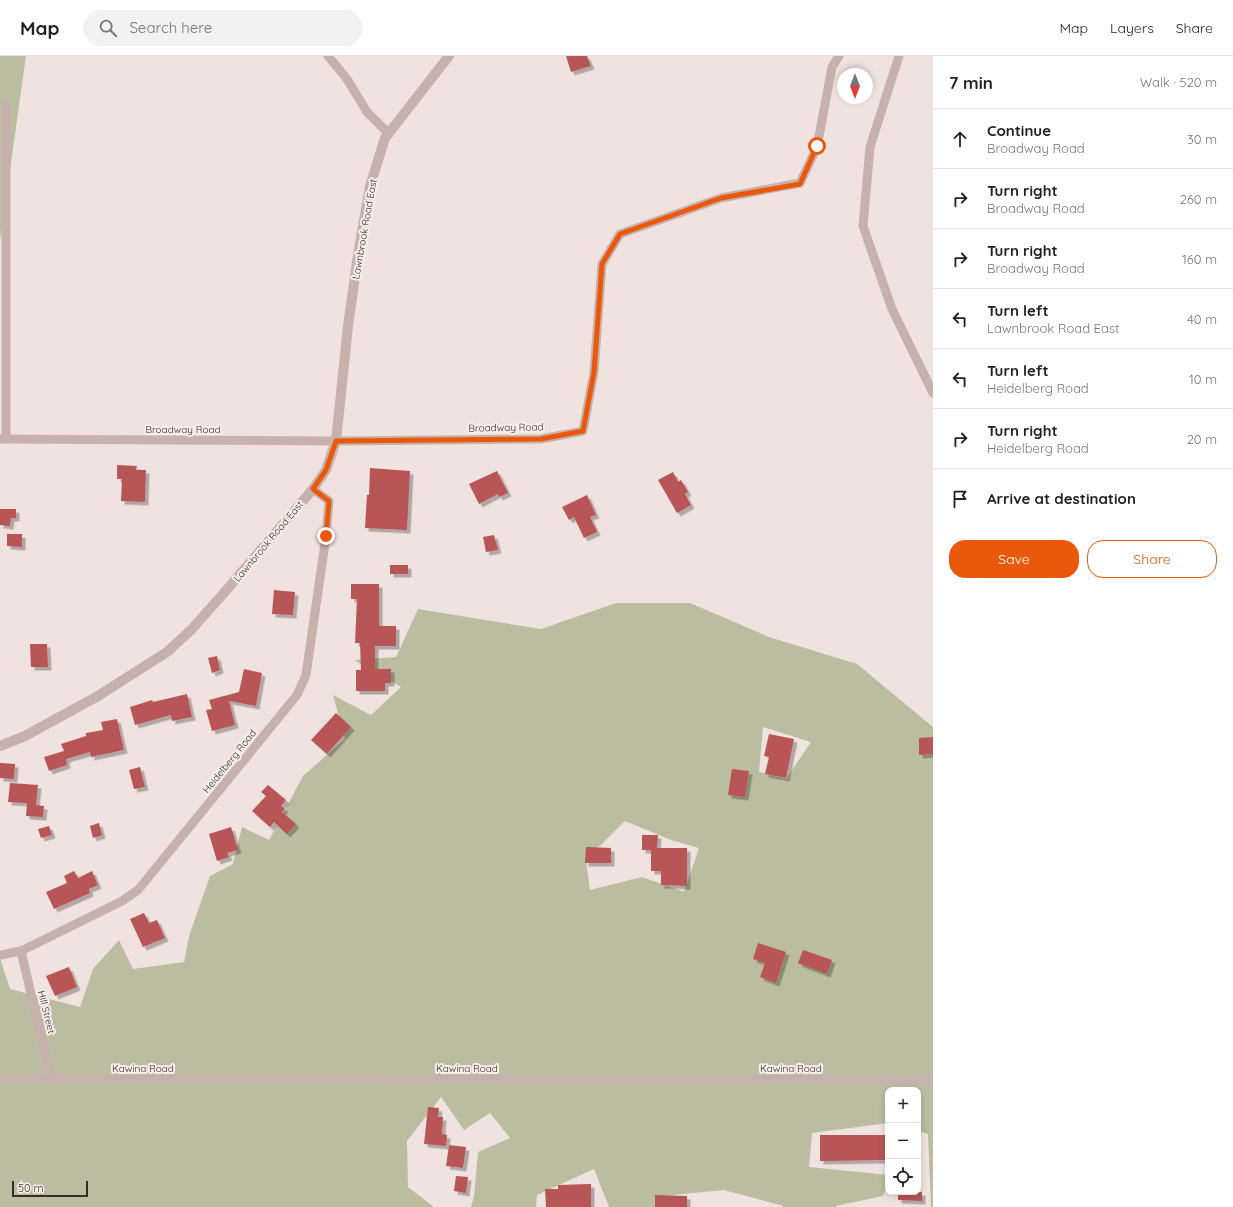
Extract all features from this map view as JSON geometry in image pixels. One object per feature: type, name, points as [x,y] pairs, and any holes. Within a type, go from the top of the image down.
[{"type":"street","points":[[328,56],[347,79],[367,112],[388,134]]},
{"type":"street","name":"Lawnbrook Road East","points":[[0,746],[25,736],[98,696],[167,652],[191,630],[313,489],[326,470],[336,441],[348,326],[370,186],[385,138],[449,56]]},
{"type":"street","name":"Broadway Road","points":[[3,439],[336,441],[541,439],[583,431],[594,372],[602,264],[620,234],[721,198],[800,184],[817,146],[832,67],[838,56]]},
{"type":"street","points":[[899,56],[870,146],[863,226],[892,308],[933,393]]},
{"type":"street","points":[[3,439],[6,105]]},
{"type":"street","name":"Heidelberg Road","points":[[0,955],[21,951],[122,901],[138,890],[297,695],[306,675],[326,536],[329,501],[313,489]]},
{"type":"street","name":"Hill Street","points":[[21,951],[51,1079]]},
{"type":"street","name":"Kawina Road","points":[[0,1079],[933,1080]]},
{"type":"green space","points":[[0,56],[26,56],[0,241]]},
{"type":"green space","points":[[616,603],[690,603],[769,637],[857,664],[933,727],[933,1207],[931,1207],[928,1134],[921,1132],[921,1087],[885,1087],[885,1123],[812,1133],[809,1167],[885,1175],[885,1191],[883,1196],[836,1207],[783,1207],[724,1190],[662,1196],[660,1207],[609,1207],[594,1169],[537,1195],[536,1207],[471,1207],[474,1196],[478,1152],[510,1138],[490,1113],[464,1130],[441,1097],[407,1141],[408,1187],[434,1207],[0,1207],[0,958],[10,989],[80,1007],[93,969],[119,940],[133,969],[184,962],[189,936],[210,876],[233,864],[242,827],[269,840],[303,776],[345,739],[333,695],[371,715],[401,687],[354,660],[396,657],[418,609],[541,629]],"holes":[[[763,727],[811,742],[786,779],[759,772]],[[625,821],[671,840],[699,848],[684,892],[642,877],[590,890],[586,860]]]},
{"type":"building","points":[[566,56],[587,56],[591,66],[571,72]]},
{"type":"building","points":[[117,465],[137,466],[136,470],[146,470],[145,502],[121,501],[122,479],[117,479]]},
{"type":"building","points":[[370,468],[410,471],[407,530],[365,528],[367,495],[369,495]]},
{"type":"building","points":[[497,471],[508,493],[499,497],[498,494],[479,504],[469,484]]},
{"type":"building","points":[[673,472],[678,482],[681,480],[688,492],[685,494],[691,505],[677,513],[658,480]]},
{"type":"building","points":[[587,495],[596,515],[590,517],[597,532],[584,538],[574,517],[569,520],[562,507]]},
{"type":"building","points":[[0,509],[16,509],[16,518],[11,518],[10,526],[0,525]]},
{"type":"building","points":[[7,534],[22,534],[22,547],[7,546]]},
{"type":"building","points":[[494,535],[498,550],[486,552],[483,537]]},
{"type":"building","points":[[390,565],[408,565],[408,574],[390,574]]},
{"type":"building","points":[[351,584],[379,584],[379,626],[396,626],[396,646],[375,646],[375,669],[391,669],[391,683],[385,683],[385,691],[356,691],[356,670],[361,670],[360,643],[355,643],[357,599],[351,599]]},
{"type":"building","points":[[274,590],[295,592],[293,615],[272,614]]},
{"type":"building","points":[[30,644],[47,644],[48,667],[31,667]]},
{"type":"building","points":[[217,656],[220,670],[212,673],[208,658]]},
{"type":"building","points":[[244,669],[262,673],[256,706],[229,701],[235,725],[212,731],[206,710],[212,709],[209,700],[239,692]]},
{"type":"building","points":[[187,694],[192,717],[172,721],[171,715],[135,725],[130,707],[152,700],[153,702]]},
{"type":"building","points":[[336,713],[351,727],[327,754],[311,740]]},
{"type":"building","points":[[117,719],[124,750],[91,757],[90,752],[66,759],[67,765],[49,771],[44,757],[64,751],[61,744],[86,736],[86,733],[103,730],[101,722]]},
{"type":"building","points":[[769,734],[794,739],[786,778],[765,774],[769,757],[764,756]]},
{"type":"building","points":[[933,737],[933,754],[919,755],[919,738]]},
{"type":"building","points":[[0,763],[15,764],[14,779],[0,778]]},
{"type":"building","points":[[140,767],[145,787],[134,789],[129,770]]},
{"type":"building","points":[[732,769],[749,771],[745,797],[728,795]]},
{"type":"building","points":[[10,783],[38,785],[36,805],[44,806],[43,817],[26,816],[27,803],[8,802]]},
{"type":"building","points":[[268,785],[286,800],[281,806],[285,809],[282,812],[296,824],[287,834],[274,822],[270,827],[252,811],[266,796],[261,792]]},
{"type":"building","points":[[99,823],[102,835],[93,838],[90,826]]},
{"type":"building","points":[[49,826],[52,835],[41,838],[38,829]]},
{"type":"building","points":[[231,827],[238,850],[227,853],[229,857],[217,861],[209,834]]},
{"type":"building","points":[[642,835],[658,835],[657,848],[687,848],[687,886],[661,885],[661,871],[651,871],[651,850],[642,850]]},
{"type":"building","points":[[586,847],[611,848],[611,863],[585,863]]},
{"type":"building","points":[[74,871],[78,878],[92,871],[98,885],[89,889],[90,893],[54,909],[46,892],[67,883],[64,876]]},
{"type":"building","points":[[144,913],[149,923],[157,920],[165,938],[143,947],[130,919]]},
{"type":"building","points":[[758,943],[786,952],[776,983],[760,977],[765,963],[753,959]]},
{"type":"building","points":[[803,950],[832,960],[827,974],[798,963]]},
{"type":"building","points":[[69,967],[77,987],[55,996],[46,976]]},
{"type":"building","points":[[428,1107],[439,1108],[438,1117],[443,1117],[442,1134],[447,1135],[446,1146],[424,1144]]},
{"type":"building","points":[[820,1135],[885,1135],[885,1160],[820,1161]]},
{"type":"building","points":[[449,1145],[466,1147],[463,1168],[446,1166]]},
{"type":"building","points":[[456,1176],[468,1177],[466,1193],[454,1191]]},
{"type":"building","points":[[591,1184],[591,1207],[546,1207],[545,1189],[558,1189],[558,1185]]},
{"type":"building","points":[[922,1192],[922,1201],[898,1200],[898,1195],[921,1195]]},
{"type":"building","points":[[655,1195],[687,1196],[687,1207],[655,1207]]},
{"type":"route","points":[[326,536],[329,501],[313,489],[326,470],[336,441],[541,439],[583,431],[594,372],[602,264],[620,234],[721,198],[800,184],[817,146]]}]
